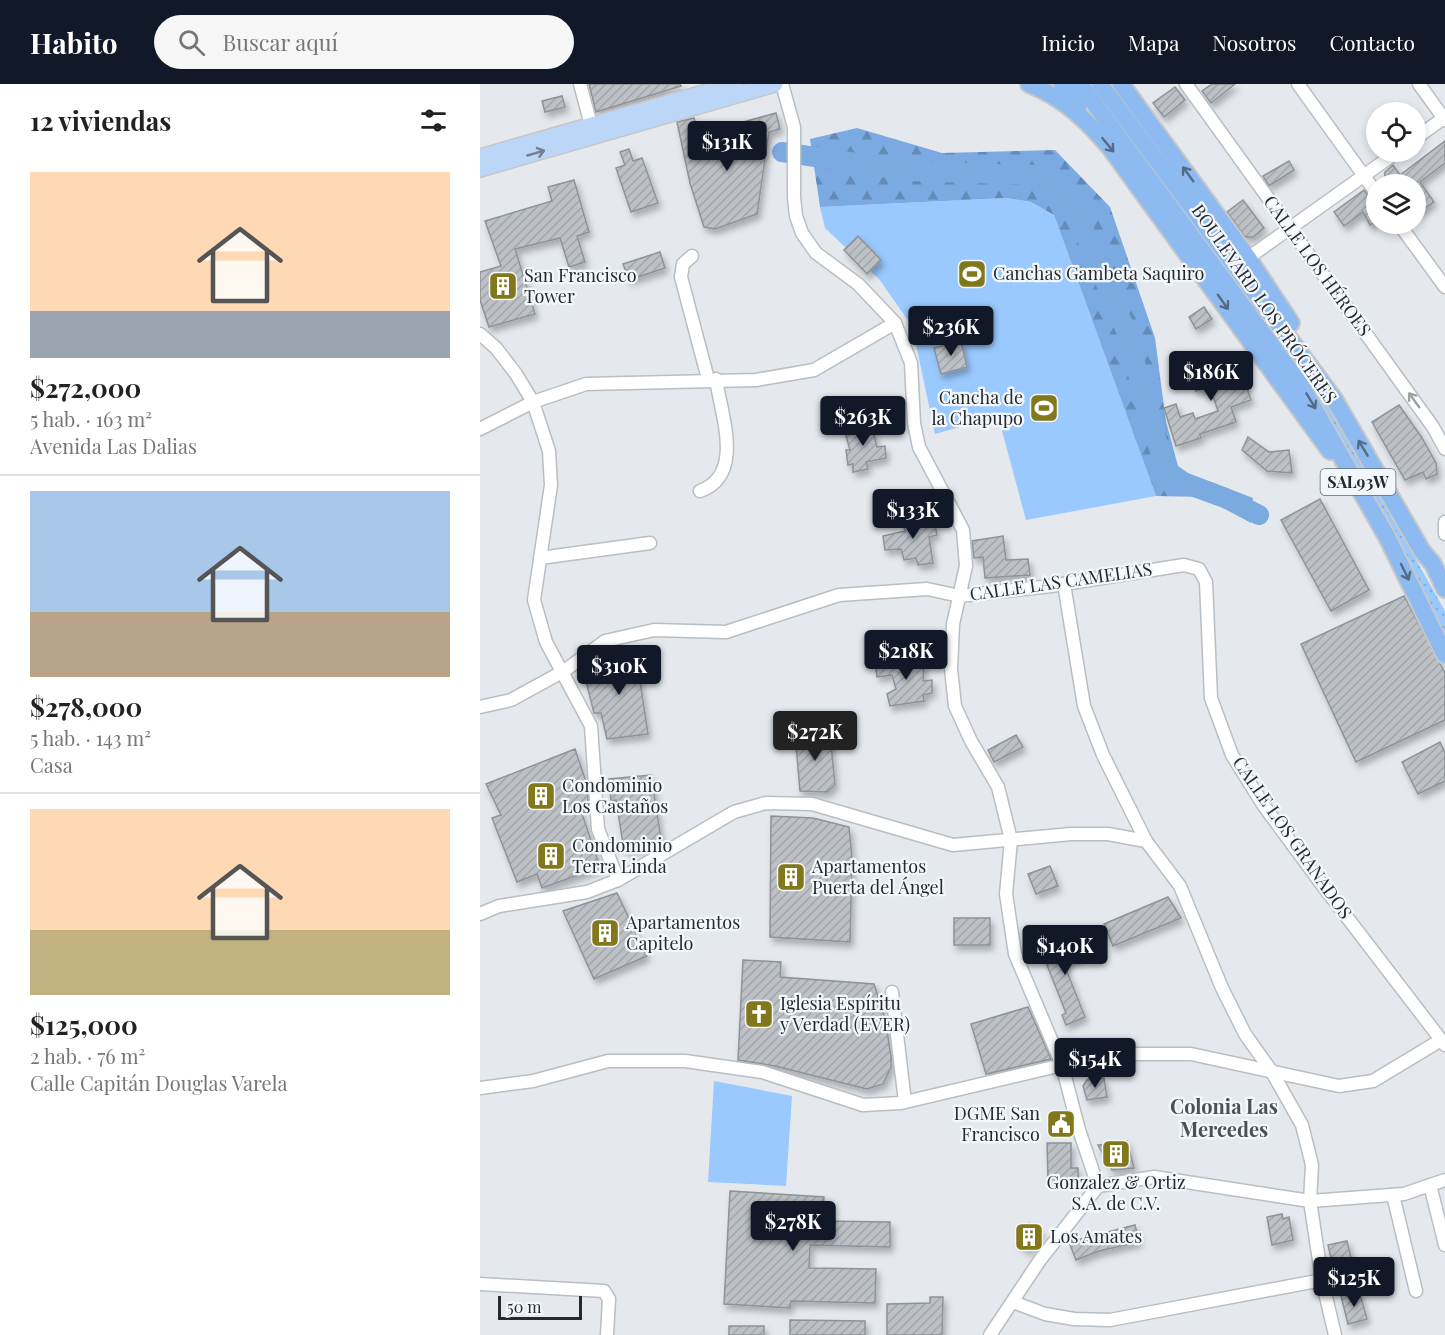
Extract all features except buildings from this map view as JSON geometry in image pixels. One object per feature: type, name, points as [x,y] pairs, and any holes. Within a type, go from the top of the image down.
[{"type":"highway","points":[[1029,84],[1064,102],[1083,118],[1111,149],[1248,323],[1387,537],[1445,655]]},
{"type":"highway","points":[[1062,84],[1083,118]]},
{"type":"highway","name":"BOULEVARD LOS PRÓCERES","points":[[1080,84],[1105,91],[1334,399],[1422,551],[1439,569],[1445,589]]},
{"type":"highway","points":[[1105,91],[1248,258],[1315,361],[1334,399]]},
{"type":"highway","name":"BOULEVARD LOS PRÓCERES","points":[[1105,91],[1248,323]]},
{"type":"main road","points":[[480,157],[735,84]]},
{"type":"main road","points":[[480,169],[775,84]]},
{"type":"street","points":[[579,84],[591,125]]},
{"type":"street","points":[[782,84],[794,127],[794,197],[796,216],[802,233],[816,253],[858,284],[895,323],[911,363],[914,423],[919,447],[963,531],[966,566],[953,624],[951,669],[955,706],[970,741],[998,787],[1011,840],[1006,894],[1015,954],[1062,1065],[1079,1130],[1098,1186]]},
{"type":"street","name":"CALLE LOS HÉROES","points":[[1186,84],[1433,427],[1445,449]]},
{"type":"street","points":[[1298,84],[1366,180]]},
{"type":"street","points":[[1419,84],[1444,118],[1426,131]]},
{"type":"street","points":[[1248,258],[1383,162]]},
{"type":"street","points":[[1406,234],[1445,287]]},
{"type":"street","points":[[692,255],[683,264],[681,277],[727,435],[726,466],[720,478],[711,487],[700,491]]},
{"type":"street","points":[[480,429],[533,402],[586,384],[712,379],[756,380],[814,370],[895,323]]},
{"type":"street","points":[[480,334],[496,348],[516,374],[533,402],[549,451],[551,485],[534,600],[546,642],[564,671],[591,726],[598,829],[618,880]]},
{"type":"street","points":[[1445,522],[1445,534]]},
{"type":"street","points":[[540,558],[650,543]]},
{"type":"street","name":"CALLE LAS CAMELIAS","points":[[480,707],[511,700],[564,671],[605,641],[654,630],[726,632],[839,595],[927,589],[960,596],[1064,584],[1184,565],[1199,569]]},
{"type":"street","name":"CALLE LOS GRANADOS","points":[[1199,569],[1206,582],[1211,698],[1232,755],[1264,806],[1443,1043]]},
{"type":"street","points":[[1064,584],[1084,706],[1103,755],[1146,841],[1180,886],[1227,998],[1245,1034],[1272,1072],[1302,1125],[1312,1165],[1310,1201],[1322,1280],[1335,1335]]},
{"type":"street","points":[[480,914],[499,906],[587,892],[618,880],[734,812],[766,803],[812,804],[953,844],[1071,834],[1123,837],[1146,841]]},
{"type":"street","points":[[1123,837],[1134,820]]},
{"type":"street","points":[[892,992],[905,1102]]},
{"type":"street","points":[[480,1088],[532,1081],[608,1061],[685,1061],[762,1072],[863,1104],[905,1102],[1062,1065],[1131,1054],[1191,1054],[1339,1086],[1373,1081],[1443,1043]]},
{"type":"street","points":[[990,1335],[1040,1260],[1098,1186],[1154,1177],[1310,1201],[1393,1195],[1445,1180]]},
{"type":"street","points":[[1430,1185],[1445,1245]]},
{"type":"street","points":[[1393,1195],[1416,1291]]},
{"type":"street","points":[[1013,1302],[1045,1314],[1074,1319],[1110,1320],[1322,1280]]},
{"type":"street","points":[[480,1284],[604,1291],[609,1299],[607,1335]]},
{"type":"shaded area","points":[[1006,198],[1031,202],[1054,215],[1156,496],[1026,520],[998,416],[935,434],[912,326],[879,279],[825,228],[820,207]]},
{"type":"shaded area","points":[[1295,360],[1328,404],[1445,611],[1445,639]]},
{"type":"shaded area","points":[[714,1081],[792,1096],[786,1186],[708,1182]]},
{"type":"green space","points":[[857,128],[942,153],[1055,150],[1110,207],[1155,338],[1166,422],[1178,466],[1188,473],[1253,498],[1251,523],[1204,497],[1156,496],[1054,215],[1031,202],[1006,198],[820,207],[810,139]]},
{"type":"waterway","points":[[782,152],[909,171],[1034,175],[1076,212],[1126,331],[1167,477],[1225,498],[1259,515]]},
{"type":"place","name":"Canchas Gambeta Saquiro","points":[[972,274]]},
{"type":"place","name":"San Francisco Tower","points":[[503,286]]},
{"type":"place","name":"Cancha de la Chapupo","points":[[1044,408]]},
{"type":"place","name":"Condominio Los Castaños","points":[[541,796]]},
{"type":"place","name":"Condominio Terra Linda","points":[[551,856]]},
{"type":"place","name":"Apartamentos Puerta del Ángel","points":[[791,877]]},
{"type":"place","name":"Apartamentos Capitelo","points":[[605,933]]},
{"type":"place","name":"Iglesia Espíritu y Verdad (EVER)","points":[[759,1014]]},
{"type":"place","name":"DGME San Francisco","points":[[1061,1124]]},
{"type":"place","name":"Gonzalez & Ortiz S.A. de C.V.","points":[[1116,1154]]},
{"type":"place","name":"Los Amates","points":[[1029,1237]]},
{"type":"district","name":"Colonia Las Mercedes","points":[[1224,1118]]}]
